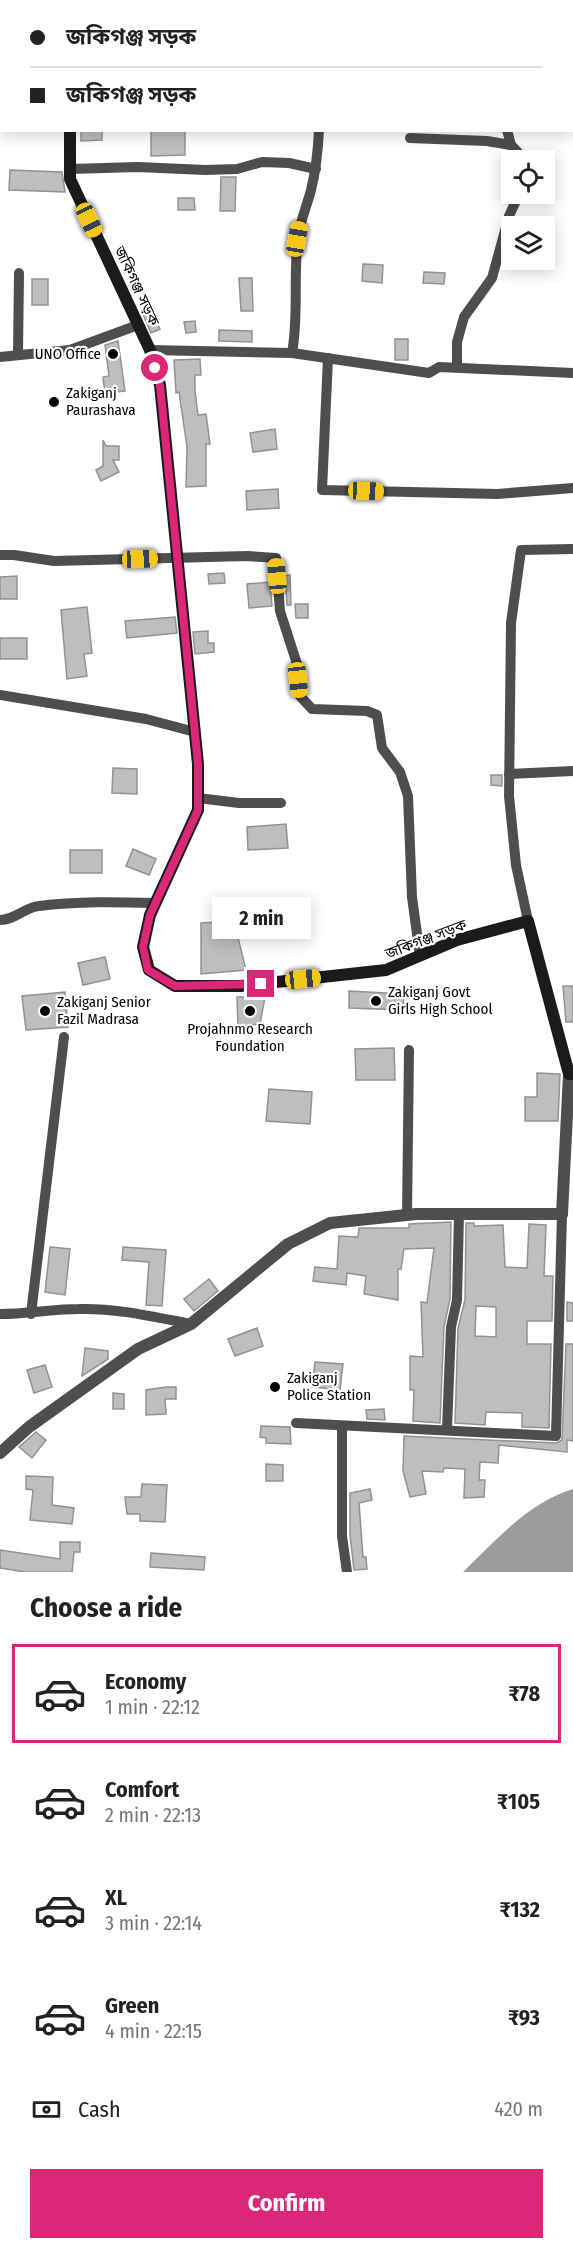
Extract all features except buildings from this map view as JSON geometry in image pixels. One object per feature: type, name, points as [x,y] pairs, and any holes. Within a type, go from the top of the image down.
[{"type":"main road","name":"জকিগঞ্জ সড়ক","points":[[70,132],[70,179],[150,350],[160,385],[195,732],[198,810],[156,903],[143,947],[148,970],[175,986],[241,986],[386,970],[457,940],[528,921]]},
{"type":"main road","points":[[528,921],[571,1074]]},
{"type":"street","points":[[292,353],[297,324],[295,274],[297,239],[316,169],[319,132]]},
{"type":"street","points":[[508,132],[511,146],[515,150]]},
{"type":"street","points":[[410,138],[487,141],[511,146]]},
{"type":"street","points":[[70,169],[138,167],[237,169],[262,162],[289,162],[316,169]]},
{"type":"street","points":[[457,367],[458,342],[464,317],[492,278],[514,204]]},
{"type":"street","points":[[18,354],[20,273]]},
{"type":"street","points":[[0,357],[70,350],[138,325]]},
{"type":"street","points":[[150,350],[292,353],[429,373],[440,367],[573,373]]},
{"type":"street","points":[[328,358],[322,490],[497,494],[573,488]]},
{"type":"street","points":[[528,921],[516,865],[509,774],[511,622],[521,550],[573,549]]},
{"type":"street","points":[[0,555],[54,561],[177,557],[276,558],[280,611],[297,664],[300,696],[312,709],[367,711],[377,715],[382,748],[400,772],[408,796],[412,897],[420,956]]},
{"type":"street","points":[[0,695],[146,718],[195,732]]},
{"type":"street","points":[[509,774],[573,771]]},
{"type":"street","points":[[198,798],[239,803],[281,803]]},
{"type":"street","points":[[0,920],[9,920],[35,906],[116,902],[156,903]]},
{"type":"street","points":[[31,1314],[64,1037]]},
{"type":"street","points":[[407,1215],[409,1050]]},
{"type":"street","points":[[296,1423],[342,1427],[384,1425],[556,1436],[562,1214],[571,1074]]},
{"type":"street","points":[[562,1214],[573,1184]]},
{"type":"street","points":[[447,1429],[450,1327],[457,1300],[459,1214]]},
{"type":"street","points":[[0,1453],[29,1427],[138,1349],[190,1324],[288,1244],[330,1223],[407,1215],[562,1214]]},
{"type":"street","points":[[0,1314],[90,1309],[124,1311],[190,1324]]},
{"type":"street","points":[[342,1427],[342,1536],[347,1572]]},
{"type":"shaded area","points":[[573,1489],[573,1572],[463,1572],[527,1513],[557,1495]]},
{"type":"place","name":"UNO Office","points":[[113,354]]},
{"type":"place","name":"Zakiganj Paurashava","points":[[54,402]]},
{"type":"place","name":"Zakiganj Govt Girls High School","points":[[376,1001]]},
{"type":"place","name":"Zakiganj Senior Fazil Madrasa","points":[[45,1011]]},
{"type":"place","name":"Projahnmo Research Foundation","points":[[250,1011]]},
{"type":"place","name":"Zakiganj Police Station","points":[[275,1387]]},
{"type":"route","points":[[155,368],[160,385],[198,764],[198,810],[150,915],[143,947],[148,970],[175,986],[261,984]]}]
